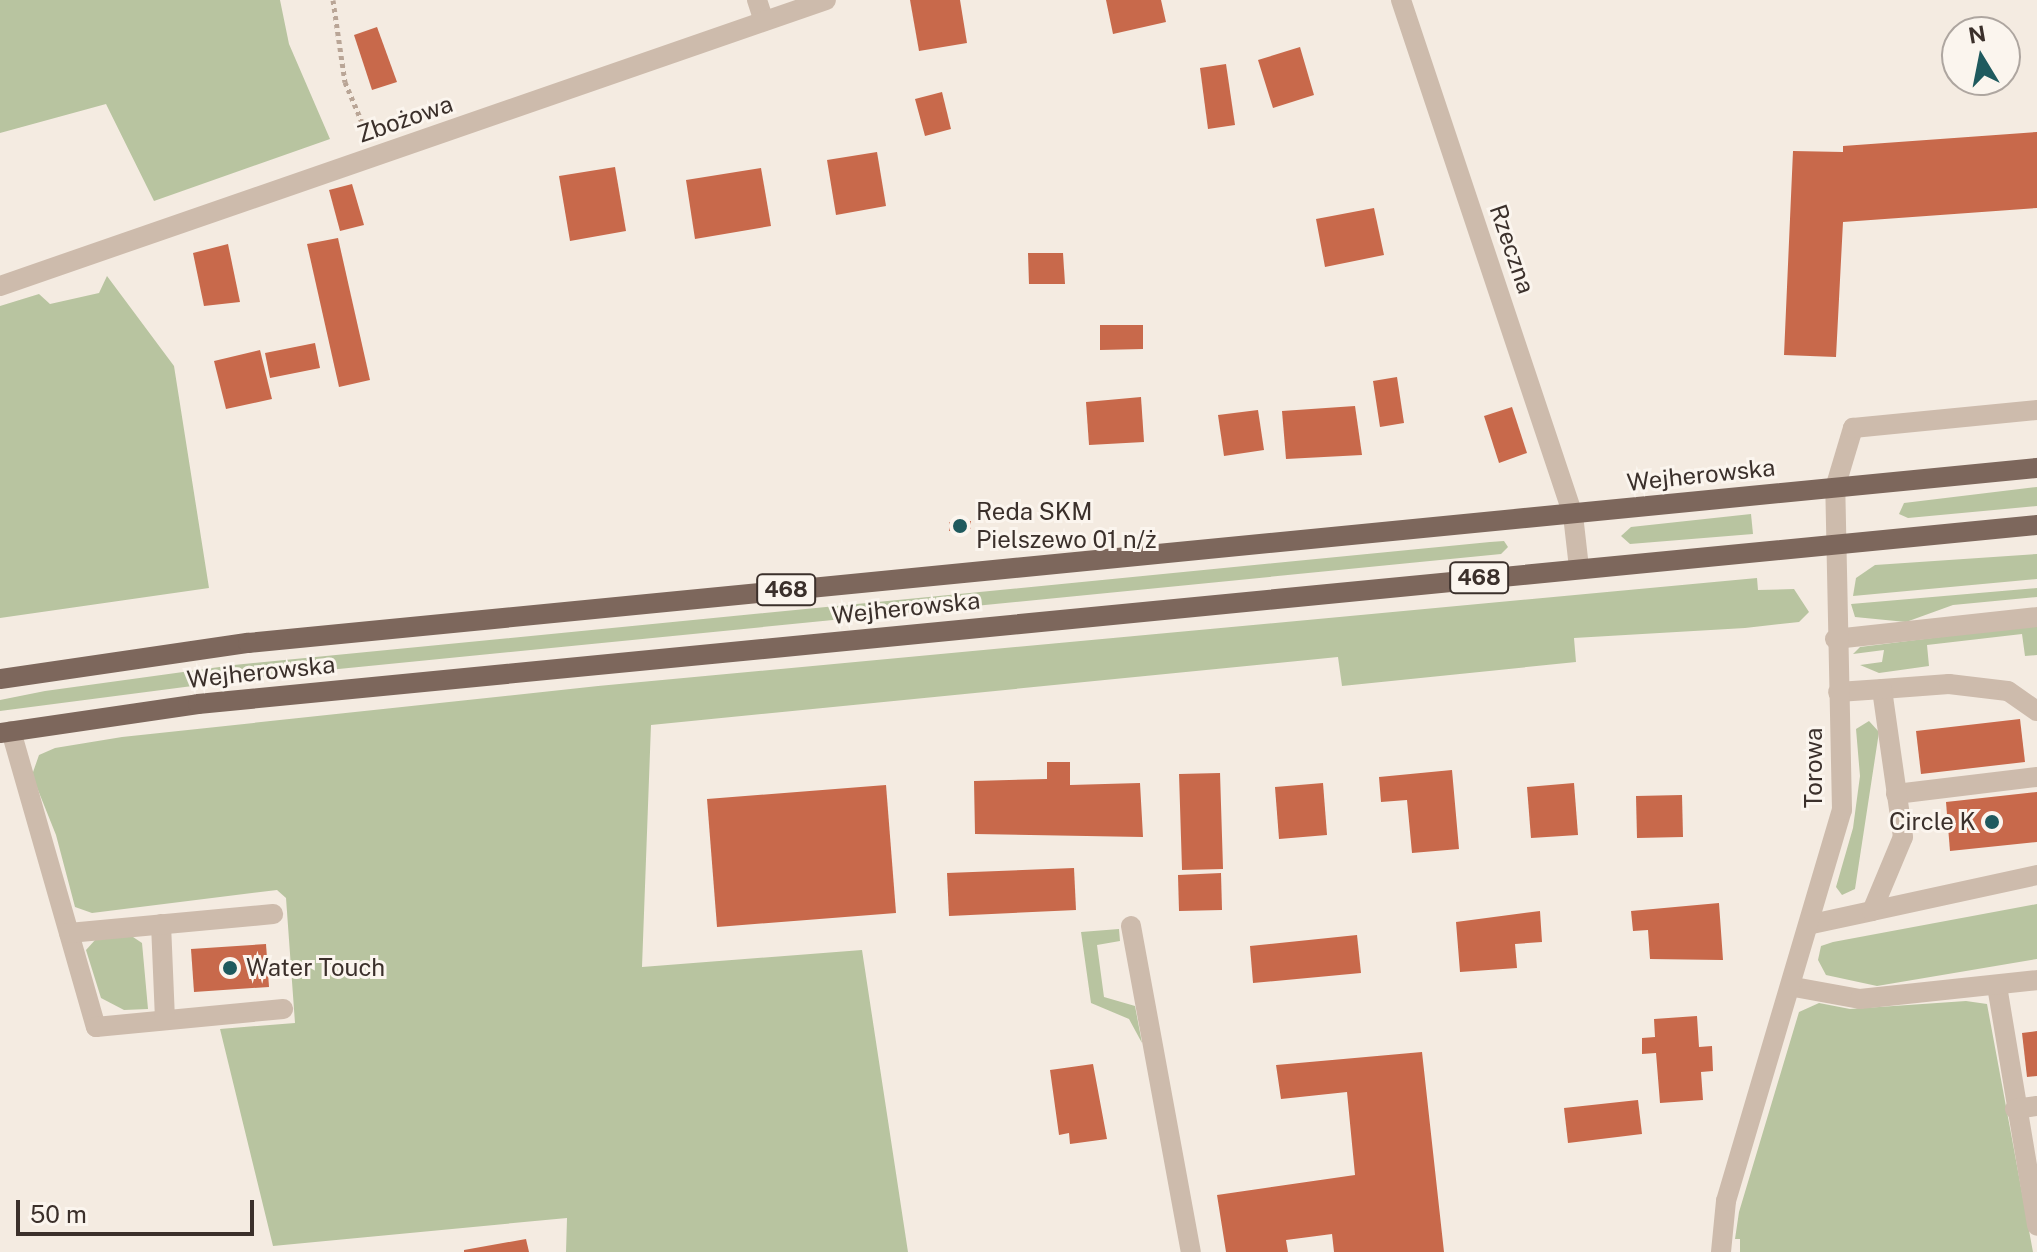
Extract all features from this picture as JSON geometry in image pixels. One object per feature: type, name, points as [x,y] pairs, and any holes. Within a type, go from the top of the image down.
[{"type":"main road","name":"Wejherowska","points":[[0,679],[248,643],[2037,468]]},
{"type":"main road","name":"Wejherowska","points":[[6,732],[198,704],[2037,525]]},
{"type":"street","points":[[757,0],[764,21]]},
{"type":"street","name":"Zbożowa","points":[[0,286],[826,0]]},
{"type":"street","name":"Rzeczna","points":[[1401,0],[1573,515]]},
{"type":"street","points":[[1836,544],[1835,488],[1853,428],[2037,410]]},
{"type":"street","points":[[1573,515],[1579,568]]},
{"type":"street","name":"Torowa","points":[[1721,1252],[1726,1201],[1794,987],[1842,810],[1835,639],[1836,544]]},
{"type":"street","points":[[1835,639],[2037,617]]},
{"type":"street","points":[[1838,692],[1949,684],[2008,691],[2037,711]]},
{"type":"street","points":[[1872,911],[1903,837],[1882,689]]},
{"type":"street","points":[[6,732],[96,1027],[283,1009]]},
{"type":"street","points":[[1896,794],[2037,777]]},
{"type":"street","points":[[1812,924],[2037,875]]},
{"type":"street","points":[[69,933],[273,914]]},
{"type":"street","points":[[161,924],[165,1020]]},
{"type":"street","points":[[1131,926],[1191,1252]]},
{"type":"street","points":[[1794,987],[1860,999],[2037,980]]},
{"type":"street","points":[[1997,986],[2015,1109],[2037,1226]]},
{"type":"street","points":[[2015,1109],[2037,1106]]},
{"type":"path","points":[[333,0],[345,82],[377,156]]},
{"type":"green space","points":[[0,0],[280,0],[289,44],[330,139],[154,201],[106,104],[0,133]]},
{"type":"green space","points":[[107,276],[174,366],[209,588],[0,618],[0,306],[39,294],[50,304],[99,293]]},
{"type":"green space","points":[[2037,487],[2037,506],[1908,518],[1899,514],[1904,503]]},
{"type":"green space","points":[[1751,514],[1753,534],[1630,544],[1621,536],[1631,527]]},
{"type":"green space","points":[[1504,541],[1508,547],[1501,554],[278,675],[0,711],[0,700],[45,691],[234,665]]},
{"type":"green space","points":[[2037,554],[2037,579],[1853,596],[1856,578],[1875,565]]},
{"type":"green space","points":[[1757,578],[1758,590],[1794,589],[1809,612],[1799,622],[1745,628],[1574,638],[1576,662],[1342,686],[1338,657],[651,725],[642,967],[862,950],[908,1252],[566,1252],[567,1218],[273,1246],[220,1029],[295,1023],[286,898],[277,890],[92,913],[75,907],[56,835],[32,775],[39,755],[55,748],[122,737],[598,686]]},
{"type":"green space","points":[[2037,588],[2037,597],[1953,605],[1906,622],[1855,617],[1851,604]]},
{"type":"green space","points":[[2037,625],[2037,655],[2025,656],[2022,634],[1927,645],[1929,666],[1879,673],[1860,665],[1882,662],[1884,650],[1853,654],[1860,647]]},
{"type":"green space","points":[[1869,721],[1879,732],[1855,889],[1842,895],[1836,887],[1853,828],[1860,776],[1856,729]]},
{"type":"green space","points":[[2037,904],[2037,959],[1877,986],[1826,975],[1818,960],[1821,946],[1833,942]]},
{"type":"green space","points":[[1119,929],[1120,941],[1097,945],[1104,997],[1135,1006],[1142,1043],[1129,1019],[1091,1003],[1081,932]]},
{"type":"green space","points":[[130,935],[142,943],[148,1009],[124,1010],[101,998],[86,950],[96,939]]},
{"type":"green space","points":[[1966,1001],[1987,1004],[2033,1252],[1740,1252],[1740,1239],[1735,1239],[1739,1212],[1799,1012],[1819,1003],[1850,1009]]},
{"type":"building","points":[[910,0],[960,0],[967,43],[919,51]]},
{"type":"building","points":[[1106,0],[1161,0],[1166,22],[1113,34]]},
{"type":"building","points":[[377,27],[397,82],[372,90],[354,35]]},
{"type":"building","points":[[1300,47],[1314,95],[1273,108],[1258,60]]},
{"type":"building","points":[[1226,64],[1235,125],[1208,129],[1200,68]]},
{"type":"building","points":[[942,92],[951,129],[925,136],[915,99]]},
{"type":"building","points":[[2037,132],[2037,208],[1843,222],[1836,357],[1784,355],[1793,151],[1843,152],[1843,146]]},
{"type":"building","points":[[877,152],[886,206],[836,215],[827,160]]},
{"type":"building","points":[[615,167],[626,231],[570,241],[559,176]]},
{"type":"building","points":[[761,168],[771,226],[695,239],[686,180]]},
{"type":"building","points":[[352,184],[364,225],[340,231],[329,190]]},
{"type":"building","points":[[1374,208],[1384,255],[1325,267],[1316,219]]},
{"type":"building","points":[[338,238],[370,380],[339,387],[307,244]]},
{"type":"building","points":[[228,244],[240,302],[204,306],[193,253]]},
{"type":"building","points":[[1028,253],[1063,253],[1065,284],[1029,284]]},
{"type":"building","points":[[1100,325],[1143,325],[1143,349],[1100,350]]},
{"type":"building","points":[[315,343],[320,368],[270,378],[265,353]]},
{"type":"building","points":[[260,350],[272,399],[226,409],[214,361]]},
{"type":"building","points":[[1397,377],[1404,423],[1380,427],[1373,381]]},
{"type":"building","points":[[1141,397],[1144,442],[1089,445],[1086,402]]},
{"type":"building","points":[[1355,406],[1362,455],[1286,459],[1282,411]]},
{"type":"building","points":[[1512,407],[1527,453],[1499,463],[1484,416]]},
{"type":"building","points":[[1258,410],[1264,450],[1224,456],[1218,415]]},
{"type":"building","name":"Reda SKM Pielszewo 01 n/ż","points":[[971,521],[971,529],[949,531],[949,522]]},
{"type":"building","points":[[2020,719],[2025,762],[1921,774],[1916,731]]},
{"type":"building","points":[[1047,762],[1070,762],[1070,785],[1140,783],[1143,837],[975,834],[974,781],[1047,779]]},
{"type":"building","points":[[1452,770],[1459,849],[1412,853],[1407,800],[1381,802],[1379,777]]},
{"type":"building","points":[[1220,773],[1223,869],[1182,870],[1179,774]]},
{"type":"building","points":[[1323,783],[1327,835],[1279,839],[1275,787]]},
{"type":"building","points":[[1574,783],[1578,835],[1531,838],[1527,787]]},
{"type":"building","points":[[886,785],[896,913],[717,927],[707,799]]},
{"type":"building","name":"Circle K","points":[[2037,792],[2037,842],[1950,851],[1946,802]]},
{"type":"building","points":[[1682,795],[1683,837],[1637,838],[1636,796]]},
{"type":"building","points":[[1074,868],[1076,910],[949,916],[947,873]]},
{"type":"building","points":[[1221,873],[1222,910],[1179,911],[1178,875]]},
{"type":"building","points":[[1719,903],[1723,960],[1650,959],[1648,930],[1633,931],[1631,911]]},
{"type":"building","points":[[1540,911],[1542,942],[1515,944],[1517,968],[1460,972],[1456,922]]},
{"type":"building","points":[[1357,935],[1361,973],[1253,983],[1250,946]]},
{"type":"building","name":"Water Touch","points":[[266,944],[269,987],[194,992],[191,949]]},
{"type":"building","points":[[1697,1016],[1699,1047],[1712,1046],[1713,1071],[1701,1072],[1703,1100],[1660,1103],[1656,1053],[1642,1054],[1642,1038],[1655,1037],[1654,1019]]},
{"type":"building","points":[[2037,1031],[2037,1076],[2027,1077],[2022,1033]]},
{"type":"building","points":[[1422,1052],[1444,1252],[1334,1252],[1332,1234],[1286,1240],[1288,1252],[1226,1252],[1217,1195],[1355,1175],[1347,1092],[1281,1099],[1276,1065]]},
{"type":"building","points":[[1093,1064],[1107,1139],[1070,1144],[1069,1133],[1059,1135],[1050,1070]]},
{"type":"building","points":[[1638,1100],[1642,1134],[1568,1143],[1564,1108]]},
{"type":"building","points":[[526,1239],[529,1252],[464,1252],[464,1250]]},
{"type":"place","name":"Reda SKM Pielszewo 01 n/ż","points":[[960,526]]},
{"type":"place","name":"Circle K","points":[[1992,822]]},
{"type":"place","name":"Water Touch","points":[[230,968]]}]
